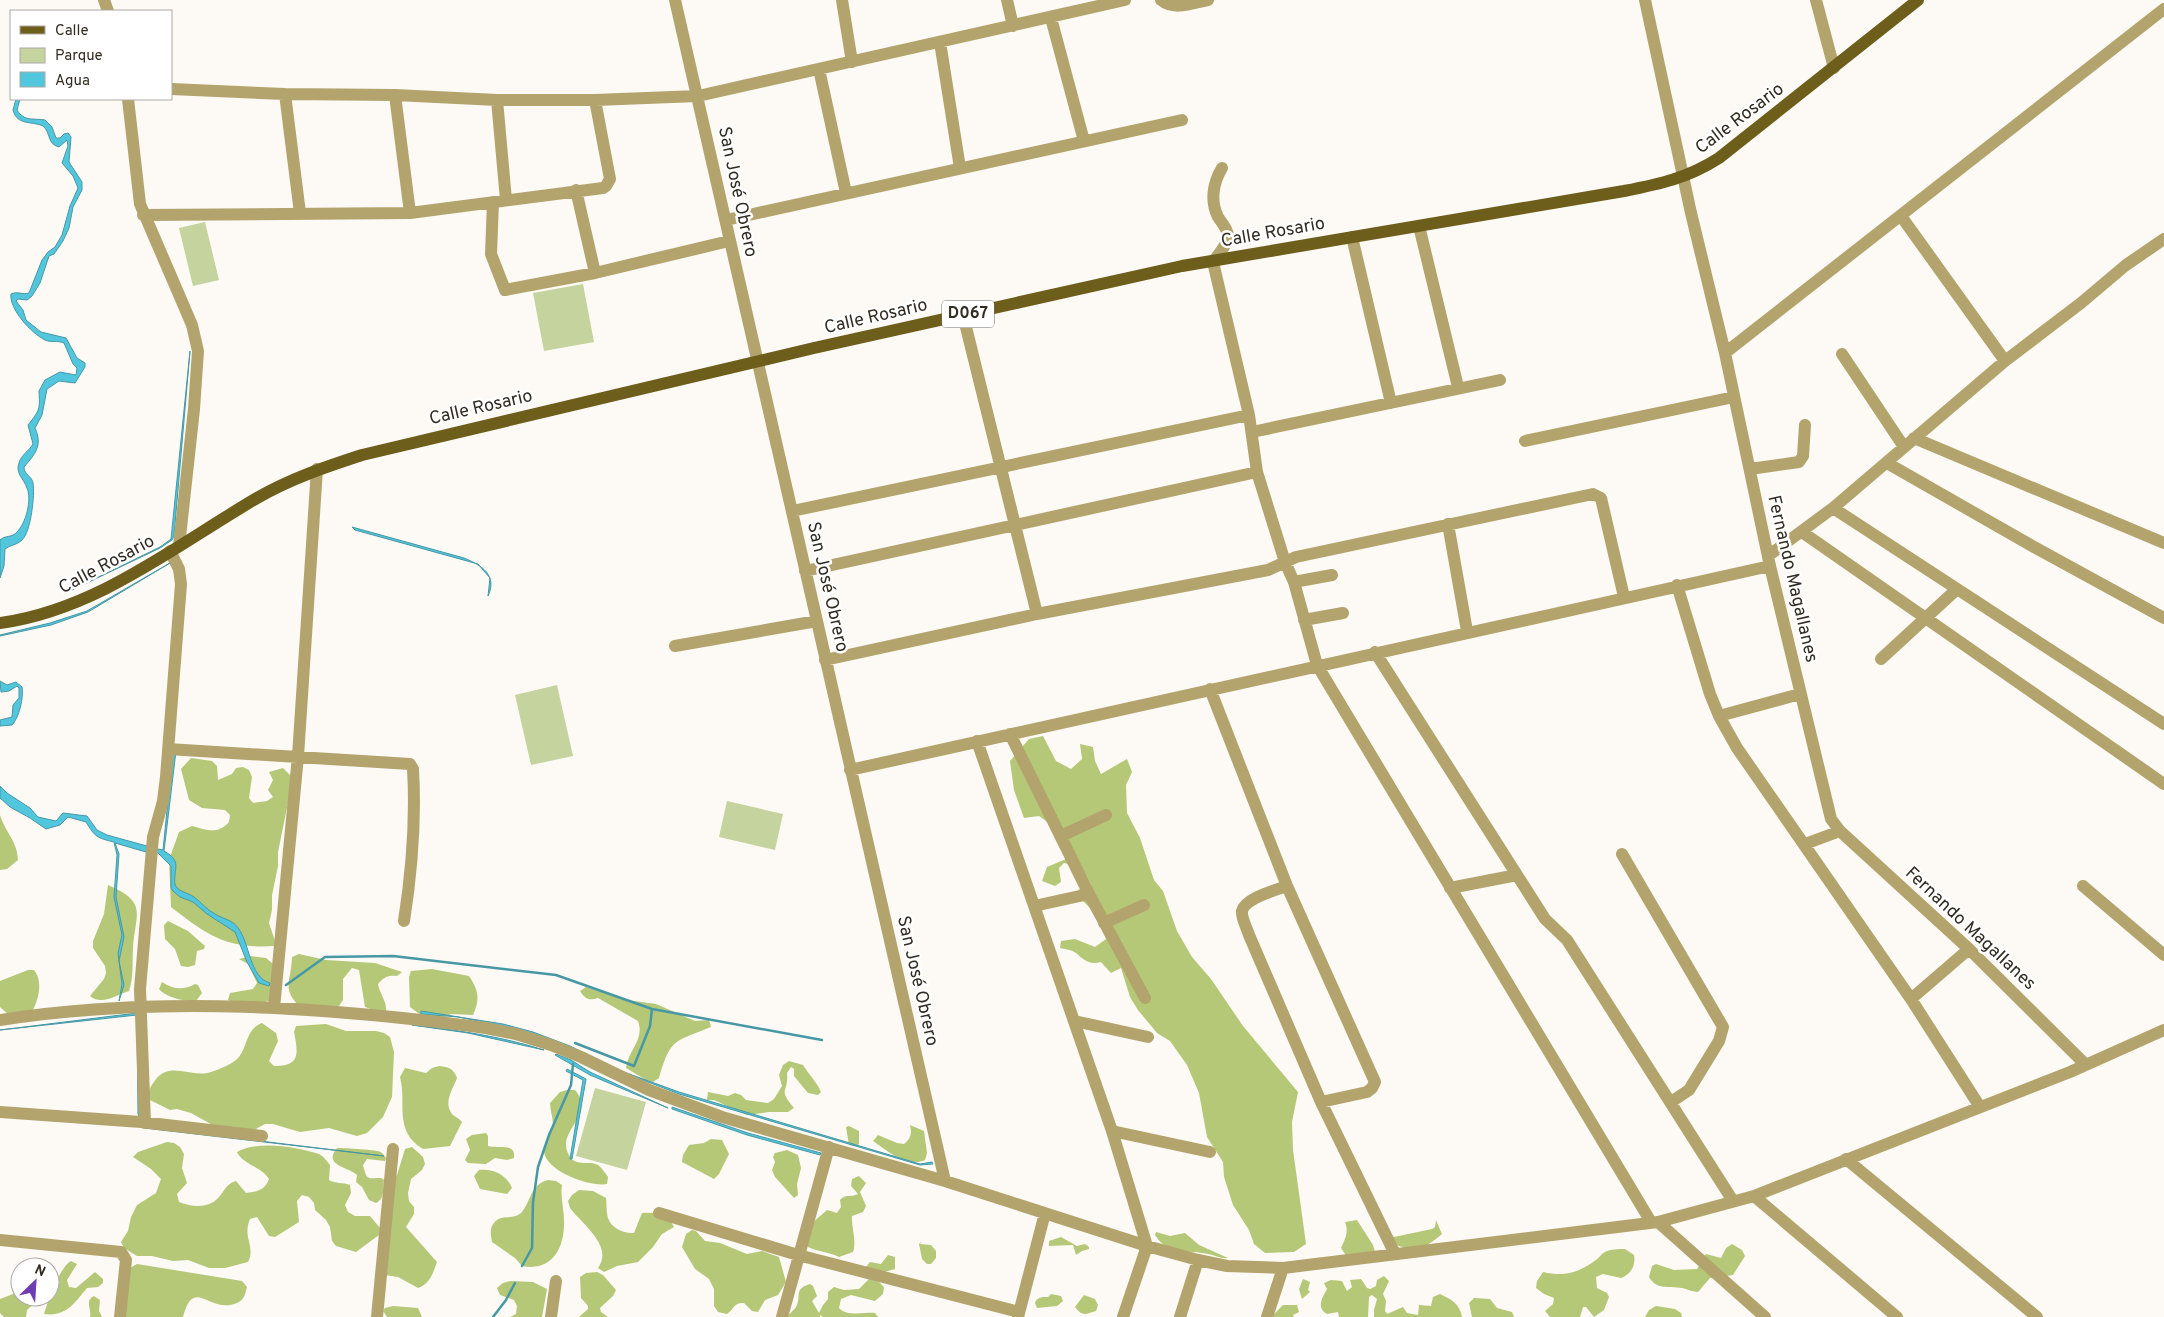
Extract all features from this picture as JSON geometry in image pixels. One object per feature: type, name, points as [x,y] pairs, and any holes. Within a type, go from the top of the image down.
[{"type":"main road","name":"Calle Rosario","points":[[0,624],[56,610],[85,599],[174,549],[258,498],[317,469],[362,455],[480,426],[1173,268],[1624,191],[1684,177],[1699,171],[1719,158],[1918,0]]},
{"type":"street","name":"San José Obrero","points":[[675,0],[945,1181]]},
{"type":"street","points":[[842,0],[852,62]]},
{"type":"street","points":[[1007,0],[1013,26]]},
{"type":"street","points":[[172,89],[285,94],[395,95],[497,100],[595,100],[698,96],[1125,0]]},
{"type":"street","points":[[1161,0],[1165,4],[1177,7],[1208,0]]},
{"type":"street","name":"Fernando Magallanes","points":[[1645,0],[1725,353],[1769,561],[1832,819],[1840,831],[1969,949],[2086,1065]]},
{"type":"street","points":[[1816,0],[1834,68]]},
{"type":"street","points":[[1725,353],[2164,9]]},
{"type":"street","points":[[1051,18],[1084,141]]},
{"type":"street","points":[[940,42],[960,168]]},
{"type":"street","points":[[819,69],[846,193]]},
{"type":"street","points":[[285,94],[300,213]]},
{"type":"street","points":[[395,95],[410,213]]},
{"type":"street","points":[[128,100],[137,188],[143,215],[192,325],[198,351],[194,409],[174,549],[181,584],[163,801],[153,837],[150,862],[140,1006],[145,1123]]},
{"type":"street","points":[[497,100],[506,200]]},
{"type":"street","points":[[143,215],[410,213],[603,188],[610,179],[595,100]]},
{"type":"street","points":[[726,220],[1182,120]]},
{"type":"street","points":[[1222,168],[1216,179],[1213,192],[1215,209],[1227,231],[1228,237],[1213,262],[1249,415],[1257,472],[1285,562],[1294,582],[1317,664],[1450,888],[1655,1222],[1765,1317]]},
{"type":"street","points":[[576,190],[595,273]]},
{"type":"street","points":[[493,202],[491,254],[505,290],[595,273],[729,241]]},
{"type":"street","points":[[1901,216],[2005,361]]},
{"type":"street","points":[[1419,226],[1458,387]]},
{"type":"street","points":[[1352,237],[1392,403]]},
{"type":"street","points":[[850,770],[1677,585],[1769,561],[1802,532],[1834,508],[2005,361],[2126,265],[2164,239]]},
{"type":"street","points":[[963,315],[1036,614]]},
{"type":"street","points":[[1842,354],[1909,443],[2164,543]]},
{"type":"street","points":[[1252,432],[1392,403],[1458,387],[1500,380]]},
{"type":"street","points":[[1525,441],[1734,397]]},
{"type":"street","points":[[792,511],[1249,415]]},
{"type":"street","points":[[1750,469],[1799,462],[1803,456],[1805,425]]},
{"type":"street","points":[[1887,463],[2034,547],[2164,618]]},
{"type":"street","points":[[274,1008],[298,756],[317,469]]},
{"type":"street","points":[[805,571],[1257,472]]},
{"type":"street","points":[[825,660],[1036,614],[1268,570],[1296,557],[1596,494],[1600,498],[1624,597]]},
{"type":"street","points":[[1834,508],[2164,724]]},
{"type":"street","points":[[1448,524],[1467,632]]},
{"type":"street","points":[[1802,532],[2164,784]]},
{"type":"street","points":[[1294,582],[1332,575]]},
{"type":"street","points":[[1677,585],[1710,694],[1719,716],[1737,748],[1911,999],[1980,1107]]},
{"type":"street","points":[[1881,660],[1957,589]]},
{"type":"street","points":[[1304,620],[1343,613]]},
{"type":"street","points":[[675,646],[817,621]]},
{"type":"street","points":[[1375,652],[1545,919],[1567,940],[1733,1201]]},
{"type":"street","points":[[1210,689],[1287,886],[1374,1082],[1372,1088],[1367,1092],[1321,1102]]},
{"type":"street","points":[[1719,716],[1800,694]]},
{"type":"street","points":[[1010,734],[1089,894],[1145,998]]},
{"type":"street","points":[[977,741],[1112,1131],[1147,1246],[1123,1317]]},
{"type":"street","points":[[168,749],[410,764],[413,769],[416,808],[410,881],[404,921]]},
{"type":"street","points":[[1061,836],[1106,815]]},
{"type":"street","points":[[1805,844],[1840,831]]},
{"type":"street","points":[[1622,854],[1723,1027],[1719,1042],[1689,1090],[1671,1102]]},
{"type":"street","points":[[1450,888],[1517,875]]},
{"type":"street","points":[[1287,886],[1250,900],[1244,907],[1242,914],[1249,935],[1321,1102],[1395,1254]]},
{"type":"street","points":[[2083,886],[2164,955]]},
{"type":"street","points":[[1034,906],[1089,894]]},
{"type":"street","points":[[1104,923],[1144,905]]},
{"type":"street","points":[[1911,999],[1969,949]]},
{"type":"street","points":[[0,1020],[37,1014],[140,1006],[274,1008],[447,1023],[516,1034],[582,1057],[627,1080],[722,1117],[945,1181],[1147,1246],[1198,1260],[1227,1266],[1283,1268],[1655,1222],[1754,1196],[2086,1065],[2164,1030]]},
{"type":"street","points":[[1074,1021],[1148,1037]]},
{"type":"street","points":[[0,1112],[145,1123],[262,1136]]},
{"type":"street","points":[[1112,1131],[1210,1152]]},
{"type":"street","points":[[782,1317],[829,1147]]},
{"type":"street","points":[[377,1317],[393,1149]]},
{"type":"street","points":[[1846,1159],[2037,1317]]},
{"type":"street","points":[[1754,1196],[1897,1317]]},
{"type":"street","points":[[659,1213],[798,1255],[1019,1315],[1045,1213]]},
{"type":"street","points":[[0,1240],[121,1252],[126,1260],[120,1317]]},
{"type":"street","points":[[1180,1317],[1198,1260]]},
{"type":"street","points":[[1267,1317],[1283,1268]]},
{"type":"street","points":[[551,1317],[556,1281]]},
{"type":"green space","points":[[205,222],[219,280],[193,286],[179,228]]},
{"type":"green space","points":[[583,284],[594,342],[544,351],[533,293]]},
{"type":"green space","points":[[557,685],[573,756],[531,765],[515,695]]},
{"type":"green space","points":[[1043,736],[1056,761],[1071,769],[1082,759],[1080,744],[1093,747],[1095,761],[1101,774],[1127,759],[1132,772],[1126,785],[1127,813],[1140,838],[1154,880],[1163,891],[1177,931],[1192,957],[1211,979],[1243,1026],[1298,1092],[1292,1122],[1293,1150],[1306,1244],[1294,1252],[1265,1253],[1254,1244],[1249,1230],[1233,1205],[1224,1177],[1223,1162],[1207,1137],[1199,1093],[1187,1065],[1170,1041],[1157,1033],[1138,1010],[1130,997],[1121,968],[1111,973],[1101,962],[1084,960],[1074,952],[1060,948],[1061,941],[1075,939],[1095,947],[1106,939],[1095,913],[1079,897],[1078,890],[1091,884],[1081,869],[1064,863],[1059,868],[1061,882],[1055,886],[1042,881],[1047,867],[1066,859],[1060,831],[1039,816],[1024,818],[1014,790],[1010,761],[1029,739]]},
{"type":"green space","points":[[191,758],[212,761],[217,766],[218,780],[232,774],[236,768],[243,767],[249,770],[252,777],[249,798],[253,803],[267,801],[273,797],[268,790],[273,780],[269,772],[283,768],[293,778],[278,852],[278,866],[272,895],[272,910],[269,923],[276,944],[274,946],[243,945],[218,938],[171,907],[169,860],[179,832],[192,826],[202,829],[220,829],[229,822],[230,815],[225,810],[202,808],[189,800],[181,769]]},
{"type":"green space","points":[[727,801],[783,814],[775,850],[719,837]]},
{"type":"green space","points":[[0,815],[16,847],[18,860],[7,869],[0,870]]},
{"type":"green space","points":[[108,885],[121,891],[129,898],[137,910],[137,917],[129,991],[109,999],[99,1000],[90,996],[104,979],[106,973],[105,966],[93,948],[93,941],[104,914]]},
{"type":"green space","points":[[168,921],[188,931],[205,946],[204,949],[197,951],[195,965],[181,966],[175,949],[165,939],[164,925]]},
{"type":"green space","points":[[299,954],[326,960],[375,963],[402,972],[397,976],[386,977],[378,984],[386,1011],[379,1012],[365,1007],[359,970],[352,968],[343,979],[343,1000],[339,1006],[303,1010],[291,996],[288,986],[292,957]]},
{"type":"green space","points":[[251,956],[266,958],[272,963],[275,998],[251,1005],[234,1003],[228,1000],[230,993],[253,989],[257,983],[248,964],[239,959]]},
{"type":"green space","points":[[432,969],[469,976],[475,986],[477,995],[477,1004],[473,1015],[422,1016],[410,1007],[409,977],[411,971]]},
{"type":"green space","points":[[28,970],[34,970],[39,980],[39,992],[35,1005],[30,1015],[8,1014],[0,1007],[0,981]]},
{"type":"green space","points":[[162,982],[178,988],[186,988],[195,984],[198,985],[202,993],[196,1001],[186,1001],[162,992],[159,989]]},
{"type":"green space","points":[[586,987],[627,1000],[656,1004],[695,1021],[709,1020],[711,1027],[676,1043],[667,1055],[659,1078],[653,1082],[646,1080],[626,1068],[638,1039],[640,1028],[638,1021],[598,998],[586,998],[580,991]]},
{"type":"green space","points":[[262,1023],[276,1033],[278,1041],[269,1061],[274,1066],[289,1064],[296,1057],[294,1032],[296,1026],[326,1024],[346,1031],[376,1031],[390,1037],[394,1052],[392,1097],[383,1117],[367,1133],[357,1136],[329,1128],[300,1132],[273,1124],[265,1124],[252,1131],[218,1128],[191,1113],[177,1109],[170,1110],[150,1100],[149,1092],[151,1086],[160,1075],[166,1072],[211,1072],[233,1062],[242,1052],[250,1033]]},
{"type":"green space","points":[[789,1061],[803,1065],[821,1092],[818,1095],[808,1093],[794,1076],[794,1069],[791,1067],[787,1073],[785,1093],[794,1108],[788,1112],[747,1115],[714,1100],[707,1100],[708,1092],[728,1096],[735,1093],[741,1095],[746,1100],[768,1103],[774,1099],[782,1086],[779,1075],[783,1065]]},
{"type":"green space","points":[[439,1066],[451,1069],[456,1075],[457,1078],[448,1105],[452,1114],[462,1122],[450,1146],[423,1149],[414,1142],[404,1125],[400,1077],[405,1068],[426,1073],[432,1068]]},
{"type":"green space","points":[[595,1088],[646,1102],[627,1170],[576,1156]]},
{"type":"green space","points":[[575,1090],[581,1100],[582,1108],[567,1139],[566,1147],[570,1157],[576,1162],[598,1165],[608,1177],[607,1184],[590,1183],[570,1177],[553,1166],[544,1152],[544,1146],[553,1127],[550,1103],[560,1092]]},
{"type":"green space","points":[[910,1125],[924,1131],[927,1153],[925,1160],[911,1162],[904,1160],[891,1154],[873,1141],[878,1135],[904,1144],[910,1136]]},
{"type":"green space","points":[[849,1126],[859,1131],[859,1144],[856,1146],[849,1145],[846,1127]]},
{"type":"green space","points":[[486,1133],[488,1136],[488,1146],[509,1148],[514,1153],[514,1158],[507,1160],[495,1158],[486,1164],[468,1163],[465,1160],[470,1150],[466,1139],[472,1135]]},
{"type":"green space","points":[[711,1139],[722,1140],[729,1154],[719,1174],[714,1179],[682,1162],[683,1155],[689,1145],[704,1143]]},
{"type":"green space","points":[[167,1142],[174,1143],[180,1147],[184,1154],[182,1168],[187,1183],[177,1194],[179,1202],[194,1206],[210,1204],[228,1186],[236,1181],[246,1193],[260,1190],[269,1179],[261,1171],[243,1160],[237,1152],[255,1146],[289,1147],[310,1151],[323,1157],[330,1165],[329,1180],[350,1185],[351,1193],[345,1205],[348,1212],[355,1216],[370,1216],[380,1228],[379,1235],[356,1252],[336,1246],[332,1241],[330,1227],[326,1220],[315,1210],[314,1203],[309,1197],[302,1195],[297,1201],[299,1222],[275,1237],[269,1236],[257,1217],[250,1219],[247,1231],[251,1251],[248,1262],[225,1268],[209,1268],[188,1260],[173,1261],[152,1256],[137,1256],[124,1248],[121,1242],[128,1231],[131,1217],[137,1205],[156,1193],[161,1179],[151,1169],[133,1157],[138,1152]]},
{"type":"green space","points":[[412,1147],[423,1157],[425,1164],[422,1170],[411,1179],[408,1193],[409,1201],[414,1207],[414,1214],[406,1227],[437,1262],[428,1281],[418,1288],[398,1277],[385,1275],[389,1188],[397,1175],[405,1149]]},
{"type":"green space","points":[[337,1148],[379,1151],[386,1158],[385,1161],[367,1159],[363,1165],[368,1177],[384,1180],[383,1193],[379,1201],[376,1203],[369,1200],[362,1187],[356,1182],[357,1175],[335,1162],[333,1154]]},
{"type":"green space","points":[[787,1150],[798,1155],[801,1168],[797,1184],[798,1195],[794,1198],[775,1177],[772,1170],[775,1162],[773,1157],[775,1153]]},
{"type":"green space","points":[[479,1170],[499,1173],[507,1179],[512,1188],[507,1194],[480,1189],[474,1176]]},
{"type":"green space","points":[[859,1176],[866,1183],[860,1192],[866,1206],[863,1212],[852,1216],[853,1252],[839,1257],[808,1247],[807,1235],[811,1225],[827,1210],[837,1213],[841,1207],[840,1200],[842,1198],[858,1194],[851,1186],[852,1179]]},
{"type":"green space","points":[[548,1180],[556,1181],[562,1185],[564,1230],[562,1239],[555,1255],[549,1261],[533,1267],[522,1266],[515,1258],[492,1242],[491,1227],[500,1218],[519,1215],[534,1189],[542,1182]]},
{"type":"green space","points":[[579,1190],[593,1191],[606,1198],[608,1218],[612,1225],[622,1231],[634,1233],[642,1213],[661,1214],[674,1227],[662,1234],[653,1247],[638,1262],[617,1266],[604,1272],[598,1268],[602,1260],[599,1244],[570,1208],[568,1201]]},
{"type":"green space","points":[[1357,1220],[1373,1245],[1375,1252],[1349,1260],[1341,1248],[1347,1232],[1345,1222]]},
{"type":"green space","points":[[1436,1220],[1442,1234],[1423,1247],[1404,1248],[1389,1241],[1386,1230],[1394,1237],[1432,1229],[1435,1227]]},
{"type":"green space","points":[[692,1230],[696,1231],[705,1241],[720,1243],[747,1254],[762,1251],[779,1257],[786,1282],[778,1295],[765,1300],[758,1312],[752,1311],[744,1303],[741,1303],[736,1305],[727,1314],[718,1312],[714,1306],[714,1289],[709,1279],[695,1269],[682,1247],[686,1234]]},
{"type":"green space","points":[[1156,1232],[1170,1236],[1185,1233],[1199,1245],[1228,1258],[1179,1251],[1166,1247],[1155,1235]]},
{"type":"green space","points":[[1061,1237],[1077,1246],[1085,1244],[1089,1249],[1076,1255],[1073,1245],[1049,1246],[1049,1241]]},
{"type":"green space","points":[[922,1241],[920,1244],[931,1245],[936,1251],[936,1258],[931,1264],[927,1264],[922,1259],[919,1244]]},
{"type":"green space","points":[[1732,1244],[1742,1250],[1745,1256],[1733,1275],[1710,1278],[1698,1292],[1682,1288],[1659,1286],[1649,1277],[1652,1266],[1656,1264],[1674,1270],[1697,1269],[1706,1254],[1721,1258],[1726,1248]]},
{"type":"green space","points":[[1625,1249],[1634,1255],[1634,1263],[1628,1274],[1621,1278],[1603,1274],[1596,1277],[1597,1288],[1607,1293],[1609,1297],[1604,1310],[1594,1317],[1586,1307],[1583,1307],[1580,1317],[1550,1317],[1545,1311],[1553,1304],[1554,1298],[1536,1288],[1537,1281],[1543,1272],[1571,1273],[1589,1264],[1605,1252]]},
{"type":"green space","points":[[888,1255],[895,1257],[895,1269],[884,1272],[866,1267],[870,1262],[881,1264]]},
{"type":"green space","points":[[71,1261],[77,1264],[67,1280],[69,1287],[76,1288],[95,1272],[103,1279],[103,1283],[98,1287],[87,1288],[65,1311],[44,1314],[46,1307],[60,1307],[60,1274]]},
{"type":"green space","points":[[137,1264],[242,1281],[247,1287],[245,1295],[237,1303],[227,1305],[198,1297],[192,1299],[187,1305],[183,1317],[122,1317],[130,1268]]},
{"type":"green space","points":[[597,1272],[603,1275],[616,1290],[613,1296],[600,1308],[601,1312],[608,1317],[579,1317],[588,1309],[588,1306],[581,1298],[580,1277],[586,1273]]},
{"type":"green space","points":[[1384,1276],[1389,1281],[1383,1294],[1386,1301],[1385,1311],[1387,1314],[1403,1307],[1407,1313],[1418,1315],[1419,1305],[1431,1306],[1433,1297],[1440,1294],[1454,1302],[1462,1317],[1374,1317],[1377,1299],[1372,1295],[1369,1297],[1368,1317],[1339,1317],[1338,1312],[1327,1314],[1322,1309],[1321,1303],[1327,1289],[1324,1283],[1331,1280],[1342,1281],[1347,1291],[1352,1287],[1350,1280],[1361,1279],[1367,1288],[1370,1289],[1376,1286],[1377,1280]]},
{"type":"green space","points":[[869,1279],[879,1282],[884,1287],[883,1294],[875,1301],[851,1295],[841,1299],[839,1308],[842,1311],[851,1313],[875,1313],[878,1317],[823,1317],[820,1315],[820,1317],[787,1317],[796,1307],[801,1288],[805,1286],[810,1284],[813,1286],[817,1296],[812,1301],[819,1313],[828,1299],[828,1292],[834,1287],[844,1290],[859,1289]]},
{"type":"green space","points":[[1303,1279],[1310,1282],[1308,1290],[1310,1292],[1302,1299],[1299,1289]]},
{"type":"green space","points":[[510,1281],[533,1282],[547,1289],[542,1317],[510,1317],[516,1314],[517,1306],[514,1300],[500,1295],[497,1288],[503,1283]]},
{"type":"green space","points":[[1051,1294],[1061,1296],[1063,1301],[1057,1306],[1037,1308],[1035,1303],[1038,1298],[1048,1297]]},
{"type":"green space","points":[[10,1295],[10,1307],[30,1307],[27,1310],[26,1317],[4,1317],[0,1313],[0,1299]]},
{"type":"green space","points":[[1084,1295],[1095,1299],[1098,1305],[1096,1311],[1084,1314],[1075,1307]]},
{"type":"green space","points":[[94,1296],[100,1300],[99,1311],[102,1317],[90,1317],[89,1300]]},
{"type":"green space","points":[[1474,1298],[1490,1299],[1497,1308],[1512,1312],[1514,1317],[1472,1317],[1469,1303]]},
{"type":"green space","points":[[1283,1305],[1297,1305],[1299,1312],[1293,1315],[1294,1317],[1271,1317]]},
{"type":"green space","points":[[393,1306],[418,1308],[422,1317],[387,1317],[383,1311],[385,1308]]},
{"type":"green space","points":[[1656,1306],[1675,1309],[1681,1313],[1682,1317],[1645,1317],[1649,1310]]},
{"type":"water","points":[[16,100],[20,100],[17,110],[20,114],[29,119],[45,120],[52,127],[56,138],[60,138],[68,133],[71,137],[69,162],[82,182],[82,190],[73,207],[69,228],[54,254],[49,256],[40,283],[32,296],[27,300],[18,299],[16,301],[23,310],[26,320],[41,332],[66,338],[77,358],[85,363],[85,367],[75,383],[59,381],[47,389],[42,415],[35,428],[38,440],[37,449],[24,467],[25,472],[33,483],[33,504],[30,521],[22,540],[5,549],[4,566],[0,578],[0,540],[17,532],[23,523],[27,511],[28,493],[18,467],[21,458],[33,444],[28,425],[38,409],[39,391],[45,380],[60,372],[76,375],[77,368],[73,364],[64,343],[47,341],[39,337],[22,320],[11,300],[11,294],[29,293],[42,260],[55,247],[62,235],[70,206],[78,188],[73,176],[62,163],[68,146],[67,140],[59,147],[55,146],[43,126],[18,119],[13,110]]},
{"type":"water","points":[[190,351],[174,536],[172,540],[160,548],[72,590],[160,547],[171,539]]},
{"type":"water","points":[[352,527],[464,558],[475,563],[355,530]]},
{"type":"water","points":[[170,563],[88,612],[51,625],[0,636],[87,611]]},
{"type":"water","points":[[490,579],[491,589],[488,596]]},
{"type":"water","points":[[0,681],[7,685],[16,682],[22,687],[20,707],[17,718],[12,725],[0,726],[0,720],[12,717],[13,705],[19,698],[19,688],[17,686],[9,691],[1,692]]},
{"type":"water","points":[[173,751],[176,751],[164,851],[173,858],[176,865],[175,885],[218,916],[236,925],[242,934],[254,967],[263,980],[270,983],[269,986],[259,983],[247,962],[235,932],[207,914],[193,902],[180,897],[173,891],[171,888],[171,866],[153,848],[163,850]]},
{"type":"water","points":[[0,786],[7,793],[30,808],[38,817],[56,821],[63,813],[87,816],[97,830],[107,835],[147,846],[146,852],[115,843],[119,854],[116,897],[124,937],[119,961],[118,953],[122,935],[114,897],[117,855],[114,842],[97,836],[86,822],[68,817],[60,825],[46,829],[10,807],[0,798]]},
{"type":"water","points":[[119,961],[124,985],[119,1001],[122,984]]},
{"type":"water","points":[[421,1011],[503,1024],[533,1032],[570,1046],[621,1071],[679,1092],[920,1164],[932,1162],[933,1164],[920,1165],[679,1094],[503,1026],[458,1017],[421,1014]]},
{"type":"water","points":[[137,1013],[139,1017],[140,1114],[144,1127],[384,1156],[144,1128],[138,1114],[137,1015],[0,1030]]},
{"type":"water","points":[[412,1025],[478,1034],[544,1050],[468,1033]]},
{"type":"water","points":[[556,1054],[571,1060],[590,1072],[668,1108],[590,1075]]},
{"type":"water","points":[[567,1069],[586,1079],[572,1159],[570,1159],[583,1080],[566,1071]]},
{"type":"water","points":[[672,1107],[748,1133],[821,1153],[820,1155],[747,1135],[672,1109]]},
{"type":"waterway","points":[[286,985],[325,957],[393,956],[556,975],[652,1009],[822,1040]]},
{"type":"waterway","points":[[575,1043],[634,1066],[650,1026],[652,1009]]},
{"type":"waterway","points":[[522,1266],[532,1248],[533,1202],[538,1167],[549,1135],[571,1085],[573,1064]]},
{"type":"waterway","points":[[493,1317],[506,1300],[515,1283]]}]
